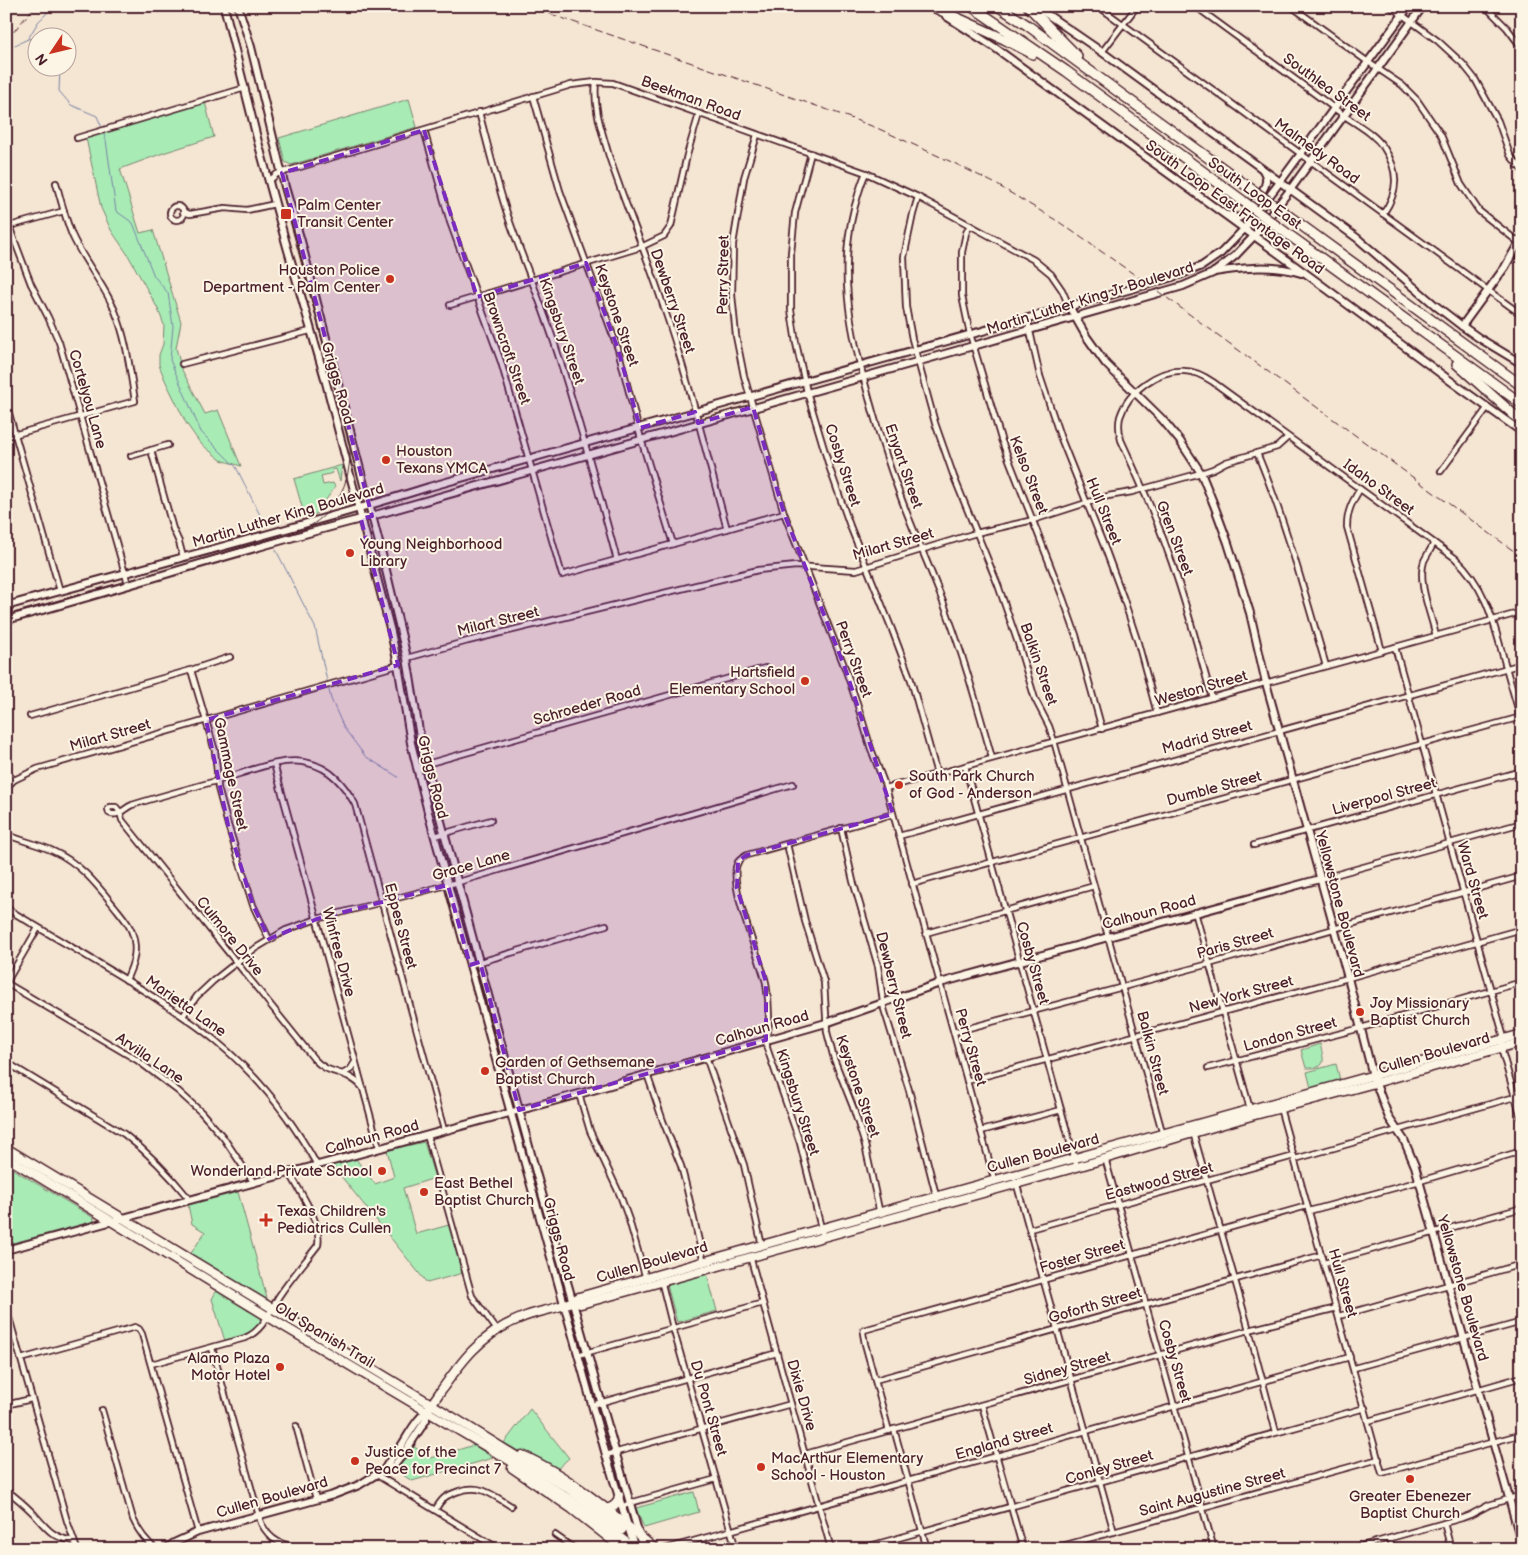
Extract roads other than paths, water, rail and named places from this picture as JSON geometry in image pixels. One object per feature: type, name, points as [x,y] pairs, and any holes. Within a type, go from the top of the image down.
[{"type":"highway","points":[[931,6],[1004,39],[1066,72]]},
{"type":"highway","name":"South Loop East","points":[[971,6],[1066,72],[1522,404]]},
{"type":"highway","name":"South Loop East","points":[[998,6],[1095,74],[1520,384]]},
{"type":"highway","points":[[1028,6],[1095,74]]},
{"type":"highway","points":[[1425,335],[1522,422]]},
{"type":"main road","name":"Griggs Road","points":[[224,6],[275,204],[336,420],[378,582],[398,665],[416,766],[448,885],[546,1237],[568,1303],[588,1352],[642,1549]]},
{"type":"main road","name":"Griggs Road","points":[[238,6],[253,55],[388,579],[407,658],[426,764],[554,1235],[578,1355],[619,1494],[625,1528],[635,1549]]},
{"type":"main road","name":"South Loop East Frontage Road","points":[[931,6],[994,48],[1522,432]]},
{"type":"main road","points":[[1036,6],[1357,238],[1462,326],[1522,364]]},
{"type":"main road","name":"Martin Luther King Jr Boulevard","points":[[750,397],[1142,286],[1202,266],[1221,253],[1244,230],[1409,6]]},
{"type":"main road","name":"Martin Luther King Jr Boulevard","points":[[733,413],[1183,286],[1213,273],[1235,256],[1254,236],[1290,190],[1423,6]]},
{"type":"main road","points":[[1190,190],[1199,193],[1230,216],[1238,218],[1245,214],[1265,187],[1266,177],[1263,170]]},
{"type":"main road","points":[[1462,326],[1521,242]]},
{"type":"main road","points":[[1213,273],[1258,267],[1286,269],[1300,272],[1312,278]]},
{"type":"main road","points":[[1179,275],[1183,286]]},
{"type":"main road","points":[[1142,286],[1146,296]]},
{"type":"main road","name":"Yellowstone Boulevard","points":[[1069,306],[1086,336],[1106,364],[1158,415],[1180,441],[1201,473],[1228,542],[1247,604],[1266,683],[1374,1079],[1385,1109],[1409,1151],[1420,1181],[1522,1544]]},
{"type":"main road","name":"Martin Luther King Boulevard","points":[[6,606],[358,509],[429,487],[750,397]]},
{"type":"main road","name":"Martin Luther King Boulevard","points":[[6,620],[733,413]]},
{"type":"main road","points":[[474,475],[478,485]]},
{"type":"main road","points":[[429,487],[432,499]]},
{"type":"main road","points":[[378,582],[388,579]]},
{"type":"main road","name":"Calhoun Road","points":[[6,1250],[579,1094],[826,1023],[940,983],[1019,960],[1320,879]]},
{"type":"main road","name":"Cullen Boulevard","points":[[166,1549],[198,1532],[259,1516],[359,1485],[385,1469],[393,1467],[426,1420],[426,1412],[460,1363],[480,1343],[497,1330],[531,1314],[568,1303],[581,1304],[646,1282],[880,1216],[937,1196],[996,1184],[1076,1163],[1251,1112],[1441,1060],[1522,1034]]},
{"type":"main road","points":[[490,1039],[500,1036]]},
{"type":"main road","name":"Cullen Boulevard","points":[[1441,1060],[1522,1042]]},
{"type":"main road","name":"Old Spanish Trail","points":[[6,1148],[432,1404],[499,1450]]},
{"type":"main road","name":"Old Spanish Trail","points":[[6,1157],[426,1412],[499,1450],[569,1490],[625,1528]]},
{"type":"main road","points":[[529,1178],[537,1176]]},
{"type":"main road","name":"Cullen Boulevard","points":[[880,1216],[939,1205],[996,1184]]},
{"type":"main road","points":[[546,1237],[554,1235]]},
{"type":"main road","points":[[169,1256],[174,1248]]},
{"type":"main road","points":[[216,1284],[221,1276]]},
{"type":"main road","points":[[323,1350],[329,1342]]},
{"type":"main road","points":[[374,1381],[380,1373]]},
{"type":"main road","points":[[499,1450],[528,1458],[553,1471],[606,1509],[625,1528],[639,1535],[655,1549]]},
{"type":"main road","points":[[499,1450],[509,1466],[572,1509],[622,1547]]},
{"type":"main road","points":[[606,1509],[616,1504],[619,1494]]},
{"type":"street","name":"Malmedy Road","points":[[1098,6],[1522,315]]},
{"type":"street","points":[[1102,52],[1137,6]]},
{"type":"street","name":"Southlea Street","points":[[1195,6],[1379,141],[1385,149],[1395,176],[1395,190],[1390,205],[1383,214]]},
{"type":"street","points":[[1291,6],[1402,85],[1417,100],[1442,135],[1461,184],[1479,211],[1521,242]]},
{"type":"street","points":[[1390,6],[1438,41],[1463,64],[1475,79],[1498,121],[1510,155],[1522,170]]},
{"type":"street","points":[[1485,6],[1507,28],[1522,48]]},
{"type":"street","name":"Dewberry Street","points":[[596,82],[594,96],[598,118],[617,182],[662,302],[727,529]]},
{"type":"street","name":"Beekman Road","points":[[269,181],[272,177],[282,173],[572,84],[614,83],[866,173],[918,197],[1034,260],[1051,274],[1062,290],[1069,306]]},
{"type":"street","points":[[77,138],[245,88]]},
{"type":"street","name":"Keystone Street","points":[[533,96],[560,191],[618,349],[641,439],[673,544]]},
{"type":"street","name":"Kingsbury Street","points":[[479,112],[510,223],[551,332],[618,560]]},
{"type":"street","points":[[450,305],[641,247],[664,236],[672,226],[687,155],[699,114]]},
{"type":"street","name":"Browncroft Street","points":[[424,130],[450,222],[501,362],[562,575],[618,560]]},
{"type":"street","name":"Perry Street","points":[[757,135],[744,178],[733,244],[732,294],[736,336],[744,376],[784,513],[845,668],[871,749],[886,788],[996,1184]]},
{"type":"street","name":"Cosby Street","points":[[811,153],[795,213],[791,253],[791,310],[804,381],[830,469],[866,567],[911,680],[937,774]]},
{"type":"street","name":"Enyart Street","points":[[866,173],[861,184],[850,226],[846,268],[848,308],[854,343],[881,444],[921,550],[949,617],[992,758]]},
{"type":"street","points":[[6,437],[135,401],[126,345],[116,314],[102,285],[80,251],[72,234],[56,183]]},
{"type":"street","name":"Balkin Street","points":[[918,197],[904,257],[906,306],[918,360],[935,423],[954,478],[998,585],[1035,699],[1049,726],[1164,1138]]},
{"type":"street","points":[[183,212],[190,214],[225,208],[247,210],[275,204]]},
{"type":"street","points":[[8,227],[64,211]]},
{"type":"street","name":"Kelso Street","points":[[970,225],[966,233],[962,252],[962,296],[973,346],[1001,439],[1076,635],[1102,729]]},
{"type":"street","name":"Cortelyou Lane","points":[[8,227],[31,284],[59,342],[128,584]]},
{"type":"street","name":"Hull Street","points":[[1026,318],[1040,376],[1060,436],[1123,597],[1157,713]]},
{"type":"street","points":[[182,364],[310,331]]},
{"type":"street","name":"Idaho Street","points":[[1135,393],[1145,383],[1161,374],[1176,371],[1196,373],[1213,382],[1455,558],[1472,576],[1485,598],[1493,619],[1521,719]]},
{"type":"street","name":"Gren Street","points":[[1135,393],[1127,402],[1120,417],[1119,432],[1121,440],[1168,551],[1212,698]]},
{"type":"street","points":[[6,404],[60,591]]},
{"type":"street","points":[[1441,471],[1488,407]]},
{"type":"street","name":"Milart Street","points":[[407,658],[459,643],[733,575],[796,566],[850,570],[866,567],[976,533],[1033,520],[1108,496],[1143,489],[1201,473],[1226,462],[1277,447],[1288,437]]},
{"type":"street","points":[[131,456],[168,445]]},
{"type":"street","points":[[151,450],[173,529],[183,557]]},
{"type":"street","points":[[1257,453],[1289,538],[1326,666]]},
{"type":"street","points":[[1360,489],[1349,507],[1347,527],[1382,651]]},
{"type":"street","points":[[618,560],[784,513]]},
{"type":"street","points":[[1434,543],[1424,560],[1422,577],[1436,636]]},
{"type":"street","name":"Weston Street","points":[[886,788],[1522,612]]},
{"type":"street","name":"Ward Street","points":[[1395,647],[1491,991],[1503,1039],[1501,1048],[1522,1120]]},
{"type":"street","points":[[30,716],[192,670],[230,657]]},
{"type":"street","name":"Madrid Street","points":[[899,836],[1522,664]]},
{"type":"street","name":"Milart Street","points":[[6,788],[14,780],[26,773],[54,764],[398,665]]},
{"type":"street","name":"Schroeder Road","points":[[416,766],[765,668]]},
{"type":"street","name":"Gammage Street","points":[[192,670],[215,752],[218,788],[228,825],[252,905],[269,939]]},
{"type":"street","name":"Dumble Street","points":[[912,884],[1422,744],[1521,719]]},
{"type":"street","name":"Eppes Street","points":[[120,812],[136,804],[274,764],[295,761],[307,762],[322,767],[341,782],[350,795],[356,809],[444,1130]]},
{"type":"street","name":"Winfree Drive","points":[[274,764],[379,1148]]},
{"type":"street","name":"Cosby Street","points":[[965,766],[1076,1163]]},
{"type":"street","name":"Liverpool Street","points":[[1254,845],[1522,771]]},
{"type":"street","points":[[6,772],[14,780]]},
{"type":"street","name":"Grace Lane","points":[[182,1016],[203,990],[269,939],[286,930],[317,919],[448,885],[793,784]]},
{"type":"street","points":[[108,809],[111,815],[120,812]]},
{"type":"street","name":"Culmore Drive","points":[[120,812],[122,820],[317,1062],[328,1070],[344,1073],[363,1088]]},
{"type":"street","points":[[787,844],[893,814]]},
{"type":"street","points":[[435,836],[492,820]]},
{"type":"street","name":"Calhoun Road","points":[[1320,879],[1522,824]]},
{"type":"street","name":"Dewberry Street","points":[[841,828],[878,966],[884,1009],[909,1090],[939,1205]]},
{"type":"street","points":[[6,834],[53,851],[75,864],[98,885],[128,926],[134,938],[134,960],[126,980]]},
{"type":"street","name":"Keystone Street","points":[[787,844],[805,921],[824,982],[827,1032],[834,1059],[853,1107],[865,1145],[880,1216]]},
{"type":"street","name":"Kingsbury Street","points":[[787,844],[747,855],[738,861],[736,870],[738,888],[751,938],[766,982],[769,1017],[766,1040],[767,1048],[800,1143],[822,1232]]},
{"type":"street","name":"Paris Street","points":[[954,1032],[1209,964],[1522,876]]},
{"type":"street","points":[[926,933],[1094,886]]},
{"type":"street","name":"Marietta Lane","points":[[6,908],[126,980],[218,1042],[260,1083],[293,1126],[316,1165]]},
{"type":"street","points":[[1195,912],[1251,1112]]},
{"type":"street","points":[[470,965],[606,925]]},
{"type":"street","points":[[6,983],[38,928]]},
{"type":"street","name":"New York Street","points":[[967,1081],[1522,929]]},
{"type":"street","name":"London Street","points":[[1208,1068],[1361,1028],[1522,982]]},
{"type":"street","name":"Arvilla Lane","points":[[6,983],[137,1060],[170,1085],[200,1112],[222,1137],[254,1183]]},
{"type":"street","points":[[706,1057],[744,1166],[763,1249]]},
{"type":"street","points":[[6,1062],[130,1139],[169,1173],[190,1200]]},
{"type":"street","points":[[344,1073],[350,1070],[356,1062]]},
{"type":"street","points":[[648,1074],[663,1121],[684,1175],[705,1265]]},
{"type":"street","points":[[579,1094],[590,1131],[626,1212],[646,1282]]},
{"type":"street","name":"Eastwood Street","points":[[1030,1229],[1522,1095]]},
{"type":"street","name":"Hull Street","points":[[1279,1105],[1382,1473],[1493,1442]]},
{"type":"street","points":[[981,1131],[1061,1110]]},
{"type":"street","points":[[1192,1130],[1276,1432]]},
{"type":"street","points":[[427,1135],[472,1296],[497,1330]]},
{"type":"street","name":"Foster Street","points":[[875,1380],[864,1339],[864,1330],[1132,1254],[1420,1181],[1522,1151]]},
{"type":"street","name":"Cosby Street","points":[[1105,1154],[1214,1549]]},
{"type":"street","points":[[151,1364],[250,1336],[257,1331],[268,1316],[284,1290],[318,1245],[319,1239],[316,1223],[290,1173]]},
{"type":"street","points":[[1015,1179],[1114,1532]]},
{"type":"street","points":[[1324,1263],[1522,1208]]},
{"type":"street","name":"Dixie Drive","points":[[749,1253],[831,1549]]},
{"type":"street","name":"Goforth Street","points":[[875,1380],[1322,1255]]},
{"type":"street","points":[[1339,1316],[1522,1264]]},
{"type":"street","name":"Du Pont Street","points":[[660,1278],[736,1549]]},
{"type":"street","points":[[578,1355],[763,1303]]},
{"type":"street","points":[[6,1307],[31,1398],[77,1549]]},
{"type":"street","name":"Sidney Street","points":[[805,1454],[1249,1330],[1337,1308]]},
{"type":"street","points":[[1354,1368],[1522,1322]]},
{"type":"street","points":[[21,1359],[135,1327],[139,1329],[151,1364],[198,1532]]},
{"type":"street","points":[[212,1348],[259,1516],[265,1530],[275,1541],[305,1549]]},
{"type":"street","points":[[592,1405],[777,1353]]},
{"type":"street","name":"England Street","points":[[665,1549],[1350,1357]]},
{"type":"street","points":[[1368,1421],[1522,1377]]},
{"type":"street","points":[[875,1380],[908,1481],[927,1549]]},
{"type":"street","points":[[6,1405],[31,1398]]},
{"type":"street","points":[[606,1455],[791,1404]]},
{"type":"street","points":[[982,1406],[1023,1549]]},
{"type":"street","name":"Conley Street","points":[[860,1549],[1365,1408]]},
{"type":"street","points":[[102,1410],[133,1519],[143,1538],[156,1549]]},
{"type":"street","points":[[296,1426],[316,1499]]},
{"type":"street","points":[[1493,1442],[1522,1434]]},
{"type":"street","name":"Saint Augustine Street","points":[[1051,1549],[1379,1459]]},
{"type":"street","points":[[377,1474],[499,1549]]},
{"type":"street","points":[[622,1507],[630,1503],[716,1479]]},
{"type":"street","points":[[435,1510],[444,1496],[470,1488],[482,1489],[511,1506]]},
{"type":"street","points":[[6,1490],[19,1500],[51,1533],[73,1541]]},
{"type":"street","points":[[1351,1549],[1470,1515],[1489,1505],[1522,1495]]},
{"type":"street","points":[[1444,1523],[1451,1549]]},
{"type":"street","points":[[555,1535],[575,1549]]},
{"type":"street","points":[[1390,1538],[1392,1549]]},
{"type":"waterway","points":[[34,28],[54,6]]},
{"type":"waterway","points":[[13,46],[28,39]]},
{"type":"waterway","points":[[60,78],[59,91],[71,105],[97,116],[102,128]]},
{"type":"waterway","points":[[103,132],[106,140],[116,211],[133,223],[154,276],[168,293],[173,326],[170,360],[201,432],[236,467],[266,527]]},
{"type":"waterway","points":[[276,550],[315,627],[331,699],[344,728],[365,756],[398,777]]},
{"type":"tram line","points":[[6,615],[299,532],[322,517],[339,497],[348,473],[350,444],[283,195]]},
{"type":"railway","points":[[6,41],[35,6]]},
{"type":"railway","points":[[527,6],[877,128],[994,183],[1059,222],[1148,284],[1522,557]]},
{"type":"place","name":"Palm Center Transit Center","points":[[286,214]]},
{"type":"place","name":"Houston Police Department - Palm Center","points":[[390,279]]},
{"type":"place","name":"Houston Texans YMCA","points":[[386,460]]},
{"type":"place","name":"Young Neighborhood Library","points":[[350,553]]},
{"type":"place","name":"Hartsfield Elementary School","points":[[805,681]]},
{"type":"place","name":"South Park Church of God - Anderson","points":[[899,785]]},
{"type":"place","name":"Joy Missionary Baptist Church","points":[[1360,1012]]},
{"type":"place","name":"Garden of Gethsemane Baptist Church","points":[[485,1071]]},
{"type":"place","name":"Wonderland Private School","points":[[382,1171]]},
{"type":"place","name":"East Bethel Baptist Church","points":[[424,1192]]},
{"type":"place","name":"Texas Children's Pediatrics Cullen","points":[[266,1220]]},
{"type":"place","name":"Alamo Plaza Motor Hotel","points":[[280,1367]]},
{"type":"place","name":"Justice of the Peace for Precinct 7","points":[[355,1461]]},
{"type":"place","name":"MacArthur Elementary School - Houston","points":[[761,1467]]},
{"type":"place","name":"Greater Ebenezer Baptist Church","points":[[1410,1479]]}]
